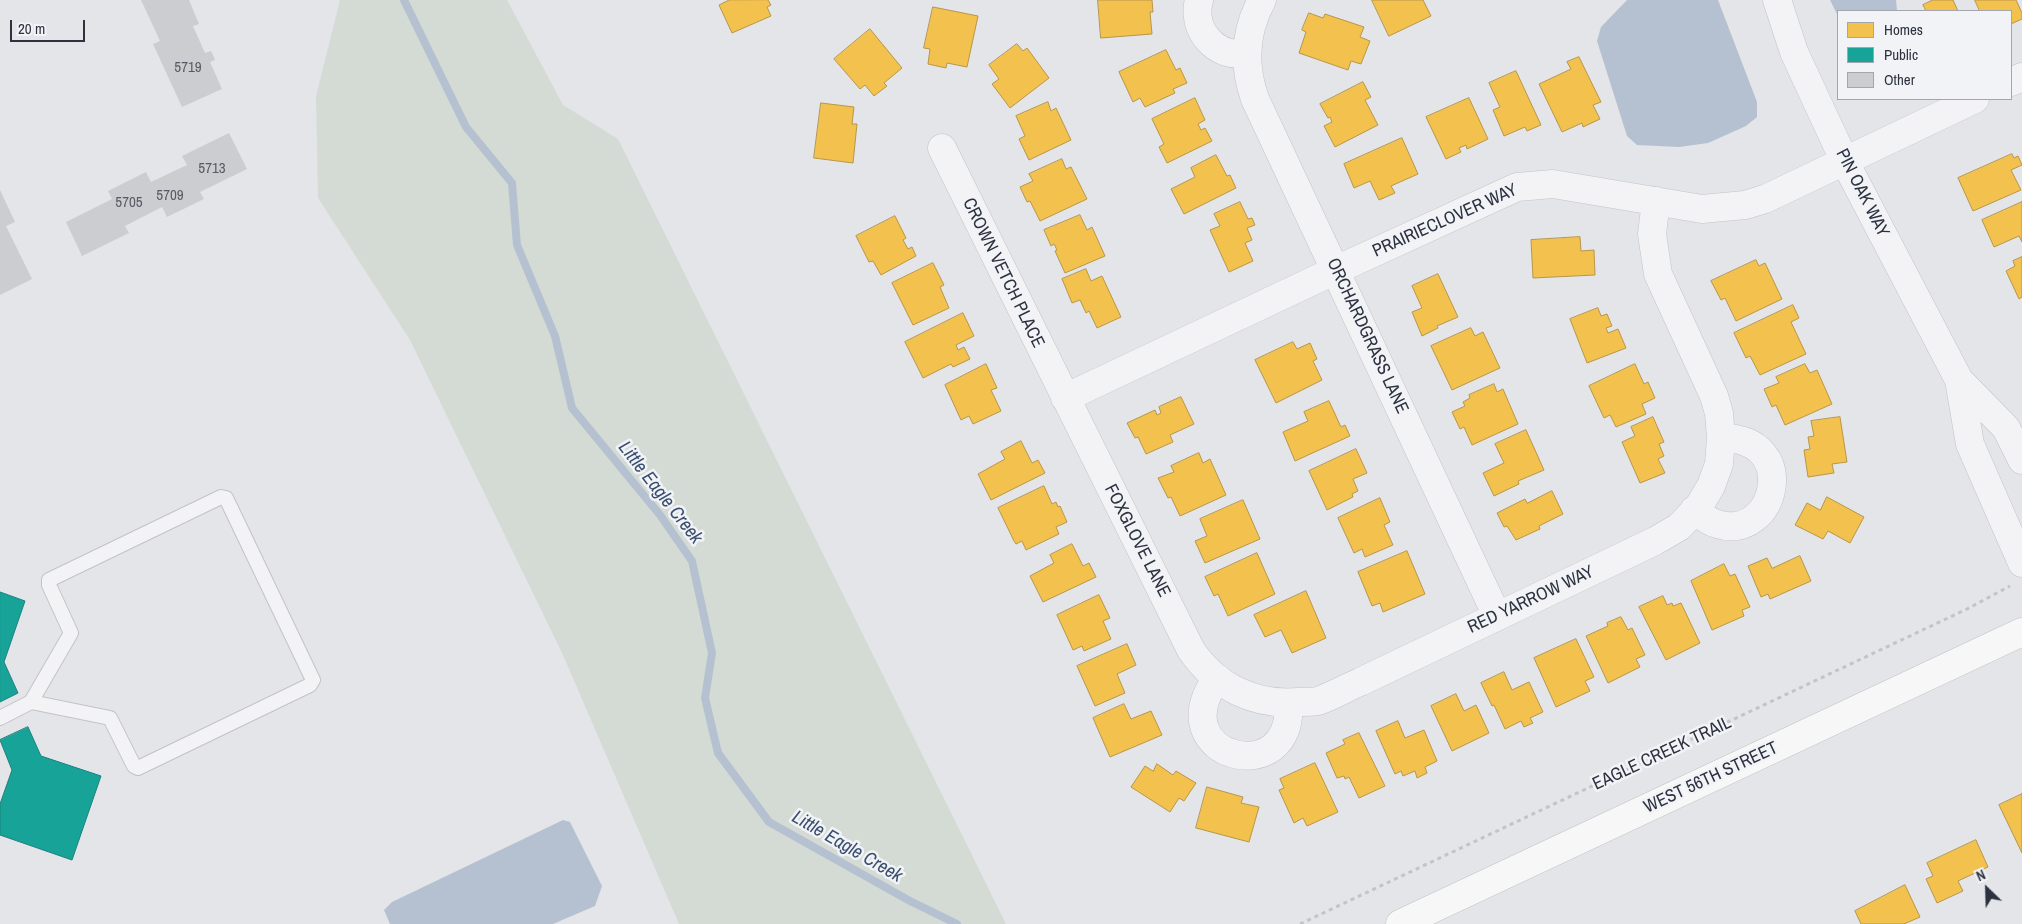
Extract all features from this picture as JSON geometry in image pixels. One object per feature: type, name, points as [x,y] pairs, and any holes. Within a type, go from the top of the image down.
[{"type":"main road","name":"WEST 56TH STREET","points":[[1400,924],[2022,632]]},
{"type":"street","points":[[1199,0],[1196,16],[1201,32],[1212,45],[1227,53],[1238,55],[1247,53]]},
{"type":"street","name":"PIN OAK WAY","points":[[1777,0],[1794,52],[1844,160],[1959,380],[2006,428],[2022,460]]},
{"type":"street","name":"ORCHARDGRASS LANE","points":[[1257,9],[1247,53],[1249,80],[1255,99],[1498,616]]},
{"type":"street","name":"PRAIRIECLOVER WAY","points":[[1065,398],[1517,187],[1553,184],[1702,209],[1745,206],[1765,199],[1973,100]]},
{"type":"street","name":"CROWN VETCH PLACE","points":[[942,148],[1065,398]]},
{"type":"street","name":"RED YARROW WAY","points":[[1360,682],[1655,541],[1679,527],[1711,486],[1718,464],[1721,424],[1714,396],[1658,274],[1652,234],[1656,201]]},
{"type":"street","name":"PIN OAK WAY","points":[[1959,380],[1970,444],[2018,574]]},
{"type":"street","name":"FOXGLOVE LANE","points":[[1065,398],[1189,646],[1202,664],[1233,690],[1254,699],[1277,704],[1317,701],[1360,682]]},
{"type":"street","points":[[1694,510],[1717,524],[1740,525],[1751,520],[1764,508],[1773,490],[1773,478],[1770,467],[1765,456],[1757,448],[1736,438],[1721,438]]},
{"type":"street","points":[[1217,678],[1205,698],[1202,714],[1204,725],[1212,740],[1225,751],[1242,756],[1253,756],[1271,748],[1283,736],[1285,731],[1289,715],[1288,703]]},
{"type":"lane","points":[[0,718],[31,702],[71,632],[49,585],[49,580],[221,497],[226,498],[314,680],[310,685],[138,768],[134,766],[110,718],[31,702]]},
{"type":"path","name":"EAGLE CREEK TRAIL","points":[[1300,924],[1967,610],[2018,574]]},
{"type":"shaded area","points":[[340,0],[507,0],[563,105],[618,139],[1006,924],[679,924],[563,655],[410,340],[318,198],[316,96]]},
{"type":"water","points":[[1627,0],[1718,0],[1757,102],[1757,117],[1746,126],[1708,143],[1679,147],[1637,145],[1627,136],[1597,41],[1601,27]]},
{"type":"water","points":[[1830,0],[1896,0],[1897,10],[1837,10],[1837,14]]},
{"type":"water","points":[[563,820],[570,822],[602,886],[595,906],[553,924],[390,924],[384,910],[392,902]]},
{"type":"building: Homes","points":[[729,0],[768,0],[771,5],[767,7],[771,16],[732,33],[719,5]]},
{"type":"building: Homes","points":[[1098,0],[1152,0],[1153,12],[1150,12],[1152,34],[1101,38]]},
{"type":"building: Homes","points":[[1372,0],[1423,0],[1431,16],[1389,36]]},
{"type":"building: Homes","points":[[1933,0],[1953,0],[1958,10],[1926,10],[1923,5]]},
{"type":"building: Homes","points":[[1975,0],[2016,0],[2022,13],[2022,19],[2012,24],[2012,10],[1980,10]]},
{"type":"building: Homes","points":[[933,7],[978,16],[967,67],[947,63],[946,68],[928,64],[930,49],[924,48]]},
{"type":"building: Homes","points":[[1309,13],[1323,18],[1325,14],[1364,27],[1360,37],[1370,41],[1361,64],[1351,61],[1348,70],[1299,53],[1306,32],[1302,30]]},
{"type":"building: Homes","points":[[870,29],[902,68],[884,83],[887,86],[874,96],[865,85],[860,89],[834,59]]},
{"type":"building: Homes","points":[[1017,44],[1023,51],[1027,48],[1049,78],[1010,108],[992,84],[999,79],[989,65]]},
{"type":"building: Homes","points":[[1166,50],[1176,70],[1180,68],[1187,83],[1173,89],[1175,93],[1145,107],[1140,98],[1133,102],[1119,72]]},
{"type":"building: Homes","points":[[1579,57],[1601,102],[1593,105],[1600,119],[1583,127],[1582,123],[1562,132],[1539,84],[1571,69],[1567,62]]},
{"type":"building: Homes","points":[[1516,71],[1541,125],[1527,131],[1525,127],[1504,136],[1493,110],[1500,107],[1489,83]]},
{"type":"building: Homes","points":[[1363,82],[1371,97],[1365,100],[1378,125],[1335,147],[1324,126],[1332,122],[1320,104]]},
{"type":"building: Homes","points":[[1195,98],[1205,120],[1198,124],[1201,130],[1205,128],[1212,141],[1167,163],[1159,147],[1164,144],[1152,119]]},
{"type":"building: Homes","points":[[1469,98],[1488,139],[1467,149],[1466,145],[1459,148],[1461,152],[1446,159],[1426,117]]},
{"type":"building: Homes","points":[[1048,102],[1051,111],[1056,108],[1071,140],[1029,160],[1019,139],[1025,136],[1016,116]]},
{"type":"building: Homes","points":[[821,103],[854,107],[852,124],[857,124],[853,163],[814,158]]},
{"type":"building: Homes","points":[[1402,138],[1418,174],[1391,186],[1395,193],[1379,200],[1370,181],[1354,188],[1344,164]]},
{"type":"building: Homes","points":[[2012,154],[2014,158],[2018,156],[2022,165],[2011,170],[2021,190],[1973,211],[1958,178]]},
{"type":"building: Homes","points":[[1216,155],[1227,176],[1230,175],[1236,188],[1184,214],[1171,189],[1195,177],[1191,168]]},
{"type":"building: Homes","points":[[1062,159],[1066,169],[1071,167],[1087,199],[1040,221],[1030,201],[1027,202],[1020,187],[1033,181],[1029,174]]},
{"type":"building: Homes","points":[[1240,202],[1248,219],[1252,218],[1255,225],[1247,228],[1252,240],[1245,243],[1253,261],[1229,272],[1210,230],[1220,226],[1214,214]]},
{"type":"building: Homes","points":[[2022,202],[2022,242],[2019,236],[1994,247],[1982,220]]},
{"type":"building: Homes","points":[[1080,215],[1087,230],[1092,227],[1105,256],[1065,273],[1055,251],[1057,250],[1054,244],[1051,246],[1044,230]]},
{"type":"building: Homes","points":[[895,216],[906,238],[903,240],[908,249],[912,247],[916,256],[881,275],[873,261],[869,262],[856,236]]},
{"type":"building: Homes","points":[[1580,237],[1581,251],[1594,250],[1595,275],[1533,278],[1531,240]]},
{"type":"building: Homes","points":[[2022,257],[2022,297],[2019,299],[2006,271],[2015,266],[2013,261]]},
{"type":"building: Homes","points":[[1756,260],[1759,266],[1765,263],[1782,299],[1736,321],[1725,298],[1721,300],[1711,281]]},
{"type":"building: Homes","points":[[933,263],[944,285],[940,287],[949,308],[913,325],[892,283]]},
{"type":"building: Homes","points":[[1086,269],[1091,281],[1102,276],[1121,317],[1097,328],[1089,311],[1086,313],[1080,300],[1072,303],[1062,279]]},
{"type":"building: Homes","points":[[1438,274],[1458,317],[1437,326],[1438,328],[1422,336],[1412,312],[1422,308],[1412,286]]},
{"type":"building: Homes","points":[[1793,305],[1799,318],[1791,322],[1806,354],[1760,375],[1750,356],[1746,358],[1734,333]]},
{"type":"building: Homes","points":[[1598,308],[1601,316],[1607,314],[1612,326],[1606,328],[1608,333],[1618,329],[1626,348],[1587,363],[1570,319]]},
{"type":"building: Homes","points":[[963,313],[974,336],[956,345],[958,350],[964,347],[970,359],[953,367],[951,364],[923,378],[905,342]]},
{"type":"building: Homes","points":[[1471,328],[1475,336],[1483,332],[1500,368],[1452,390],[1431,346]]},
{"type":"building: Homes","points":[[1293,342],[1297,349],[1310,343],[1317,359],[1313,361],[1322,380],[1276,403],[1255,360]]},
{"type":"building: Homes","points":[[986,364],[997,388],[991,390],[1001,411],[973,424],[969,416],[961,420],[945,385]]},
{"type":"building: Homes","points":[[1635,364],[1644,384],[1648,382],[1655,398],[1642,404],[1646,414],[1616,427],[1610,415],[1604,418],[1589,386]]},
{"type":"building: Homes","points":[[1805,364],[1810,373],[1817,370],[1832,404],[1785,425],[1776,405],[1772,407],[1764,389],[1779,383],[1776,377]]},
{"type":"building: Homes","points":[[1494,384],[1497,392],[1503,389],[1518,424],[1472,445],[1464,427],[1460,429],[1452,412],[1465,406],[1463,402],[1470,398],[1469,395]]},
{"type":"building: Homes","points":[[1181,397],[1194,424],[1170,435],[1173,442],[1146,454],[1138,437],[1135,438],[1127,423],[1155,410],[1157,415],[1161,413],[1159,407]]},
{"type":"building: Homes","points":[[1329,401],[1341,427],[1345,425],[1350,436],[1295,461],[1283,432],[1308,421],[1304,412]]},
{"type":"building: Homes","points":[[1653,417],[1664,442],[1659,444],[1664,456],[1658,459],[1665,473],[1640,483],[1622,442],[1635,436],[1631,427]]},
{"type":"building: Homes","points":[[1840,417],[1847,462],[1832,464],[1834,473],[1808,477],[1804,450],[1810,449],[1808,437],[1814,436],[1811,421]]},
{"type":"building: Homes","points":[[1526,430],[1544,470],[1518,481],[1519,484],[1494,496],[1483,473],[1504,463],[1495,444]]},
{"type":"building: Homes","points":[[1021,441],[1032,463],[1038,460],[1045,473],[991,500],[978,474],[1005,459],[1001,452]]},
{"type":"building: Homes","points":[[1356,449],[1367,473],[1353,479],[1358,491],[1352,494],[1353,497],[1327,510],[1309,471]]},
{"type":"building: Homes","points":[[1199,453],[1203,463],[1210,459],[1226,495],[1180,516],[1171,497],[1168,498],[1158,478],[1174,472],[1171,466]]},
{"type":"building: Homes","points":[[1044,486],[1052,504],[1056,502],[1058,507],[1060,506],[1067,522],[1056,527],[1059,534],[1026,550],[1022,541],[1016,544],[1014,541],[998,508]]},
{"type":"building: Homes","points":[[1552,491],[1563,514],[1539,526],[1540,529],[1516,540],[1507,526],[1504,527],[1497,513],[1525,499],[1527,503]]},
{"type":"building: Homes","points":[[1827,497],[1864,517],[1850,543],[1828,531],[1823,539],[1795,525],[1807,503],[1820,510]]},
{"type":"building: Homes","points":[[1380,498],[1390,522],[1384,525],[1393,545],[1365,557],[1362,549],[1354,553],[1338,518]]},
{"type":"building: Homes","points":[[1243,500],[1260,539],[1205,563],[1195,541],[1207,536],[1200,519]]},
{"type":"building: Homes","points":[[1072,544],[1083,566],[1089,563],[1096,577],[1043,602],[1030,576],[1054,563],[1050,555]]},
{"type":"building: Homes","points":[[1407,551],[1425,594],[1383,612],[1380,603],[1372,606],[1358,572]]},
{"type":"building: Homes","points":[[1257,553],[1275,594],[1228,616],[1218,594],[1214,596],[1205,577]]},
{"type":"building: Homes","points":[[1800,556],[1811,581],[1770,599],[1768,594],[1761,597],[1748,566],[1767,558],[1772,568]]},
{"type":"building: Homes","points":[[1724,564],[1730,576],[1735,574],[1750,607],[1742,610],[1744,616],[1712,630],[1691,581]]},
{"type":"building: Homes","points":[[1306,591],[1326,638],[1292,653],[1281,630],[1265,637],[1254,615]]},
{"type":"building: Homes","points":[[1099,595],[1110,618],[1103,621],[1111,639],[1084,651],[1082,646],[1073,650],[1057,615]]},
{"type":"building: Homes","points":[[1663,596],[1667,605],[1672,603],[1673,606],[1681,603],[1700,643],[1666,660],[1639,607]]},
{"type":"building: Homes","points":[[1621,617],[1628,630],[1632,628],[1645,655],[1636,659],[1640,667],[1608,683],[1586,636],[1608,626],[1607,623]]},
{"type":"building: Homes","points":[[1576,639],[1594,677],[1585,681],[1590,691],[1556,707],[1534,658]]},
{"type":"building: Homes","points":[[1127,644],[1136,665],[1117,674],[1125,693],[1095,706],[1077,666]]},
{"type":"building: Homes","points":[[1504,672],[1512,690],[1529,682],[1543,712],[1530,718],[1533,723],[1524,727],[1521,721],[1505,729],[1481,683]]},
{"type":"building: Homes","points":[[1456,694],[1464,711],[1476,705],[1489,733],[1452,751],[1431,706]]},
{"type":"building: Homes","points":[[1124,704],[1131,719],[1151,711],[1162,735],[1110,757],[1093,718]]},
{"type":"building: Homes","points":[[1398,721],[1405,738],[1424,730],[1437,761],[1425,767],[1427,773],[1417,778],[1415,771],[1403,776],[1401,771],[1395,774],[1376,731]]},
{"type":"building: Homes","points":[[1359,733],[1385,786],[1359,798],[1349,777],[1345,779],[1344,776],[1337,778],[1326,753],[1345,744],[1343,740]]},
{"type":"building: Homes","points":[[1315,763],[1338,812],[1307,826],[1303,818],[1294,823],[1279,790],[1284,788],[1280,779]]},
{"type":"building: Homes","points":[[1157,764],[1173,775],[1176,771],[1196,783],[1184,801],[1179,798],[1170,812],[1131,787],[1145,766],[1153,771]]},
{"type":"building: Homes","points":[[1207,787],[1243,797],[1241,803],[1259,807],[1249,842],[1196,828]]},
{"type":"building: Homes","points":[[2022,794],[2022,853],[1999,805]]},
{"type":"building: Homes","points":[[1976,840],[1988,867],[1958,881],[1963,891],[1937,903],[1926,879],[1933,876],[1927,863]]},
{"type":"building: Homes","points":[[1905,885],[1920,917],[1904,924],[1861,924],[1855,911]]},
{"type":"building: Public","points":[[0,592],[25,601],[4,662],[18,693],[0,702]]},
{"type":"building: Public","points":[[28,727],[41,756],[101,776],[72,860],[0,835],[0,804],[12,770],[0,740]]},
{"type":"building: Other","points":[[141,0],[189,0],[199,24],[193,26],[205,53],[211,51],[215,60],[210,62],[222,89],[182,107],[153,44],[160,41]]},
{"type":"building: Other","points":[[229,133],[247,169],[200,192],[204,199],[167,217],[162,207],[125,226],[129,233],[82,256],[66,222],[112,199],[108,191],[146,172],[151,182],[187,165],[182,156]]},
{"type":"building: Other","points":[[0,190],[15,222],[6,226],[32,279],[0,295]]},
{"type":"waterway","name":"Little Eagle Creek","points":[[404,0],[466,127],[512,183],[517,245],[555,336],[572,408],[660,515],[692,561],[712,653],[705,698],[718,753],[769,822],[910,901],[957,924]]}]
